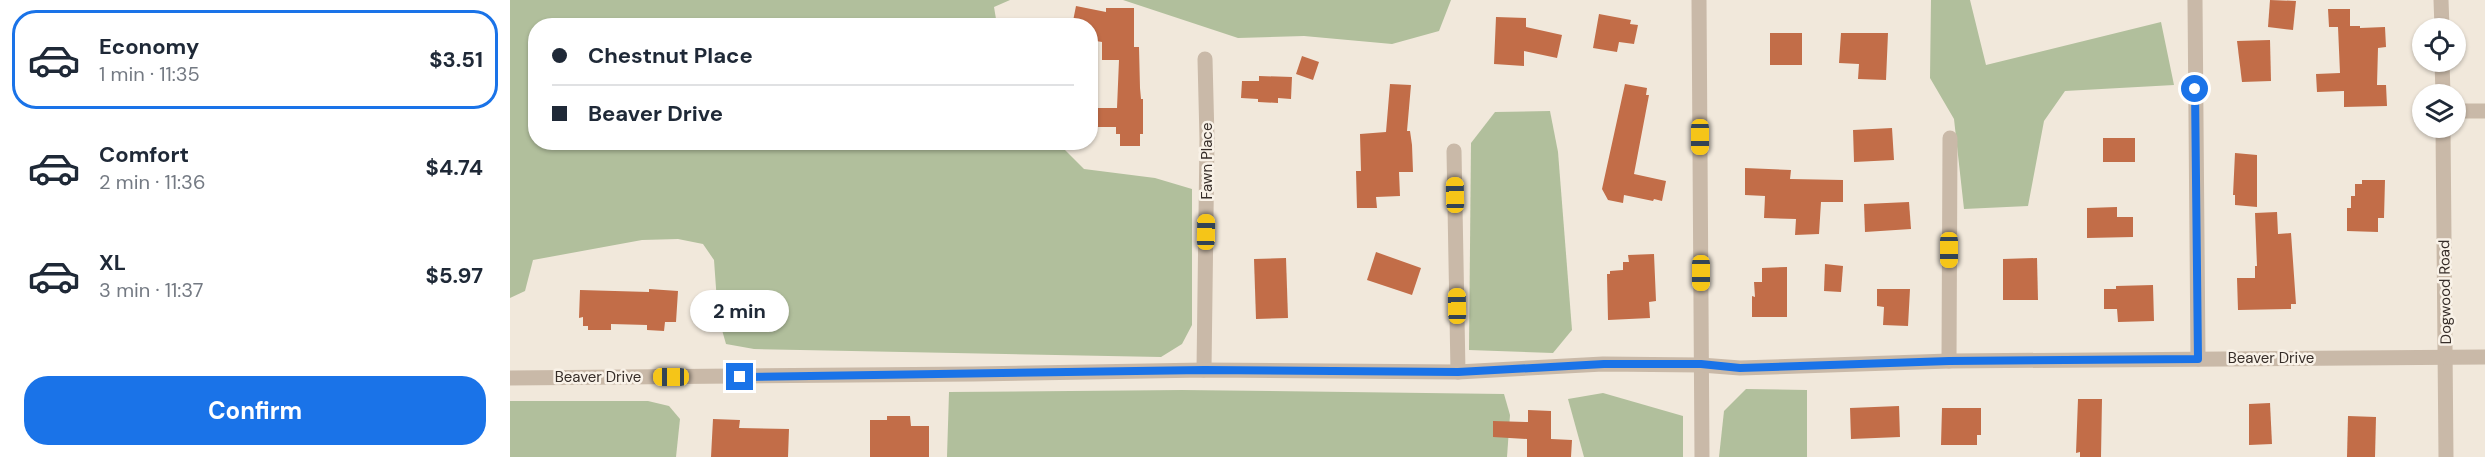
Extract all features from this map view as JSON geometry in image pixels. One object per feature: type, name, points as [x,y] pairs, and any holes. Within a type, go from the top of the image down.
[{"type":"street","points":[[1699,0],[1702,457]]},
{"type":"street","points":[[2195,0],[2198,359]]},
{"type":"street","points":[[2441,0],[2442,18]]},
{"type":"street","name":"Fawn Place","points":[[1204,370],[1207,139],[1205,60]]},
{"type":"street","points":[[2466,111],[2485,111]]},
{"type":"street","points":[[1949,361],[1950,138]]},
{"type":"street","name":"Dogwood Road","points":[[2443,138],[2446,457]]},
{"type":"street","points":[[1454,151],[1458,372]]},
{"type":"street","name":"Beaver Drive","points":[[510,378],[1204,370],[1458,372],[1604,364],[1701,364],[1740,368],[1949,361],[2485,357]]},
{"type":"green space","points":[[510,0],[1010,0],[994,7],[996,18],[528,18],[528,150],[1065,150],[1084,169],[1155,178],[1192,189],[1192,325],[1182,344],[1161,357],[754,349],[726,344],[718,316],[714,260],[703,244],[678,239],[642,240],[533,260],[525,291],[510,298]]},
{"type":"green space","points":[[1123,0],[1451,0],[1439,31],[1392,44],[1304,36],[1238,38]]},
{"type":"green space","points":[[1931,0],[1970,0],[1986,65],[2161,22],[2174,85],[2065,91],[2044,121],[2028,206],[1964,209],[1954,119],[1930,78]]},
{"type":"green space","points":[[1550,111],[1558,152],[1572,330],[1553,353],[1469,350],[1471,143],[1495,112]]},
{"type":"green space","points":[[1746,389],[1807,390],[1807,457],[1719,457],[1724,411]]},
{"type":"green space","points":[[1182,390],[1504,394],[1510,415],[1507,457],[947,457],[949,392]]},
{"type":"green space","points":[[1603,393],[1683,416],[1683,457],[1584,457],[1568,399]]},
{"type":"green space","points":[[510,401],[648,401],[669,406],[680,419],[676,457],[510,457]]},
{"type":"building","points":[[2270,0],[2296,1],[2293,30],[2268,27]]},
{"type":"building","points":[[1076,6],[1106,12],[1106,8],[1134,8],[1134,47],[1139,47],[1140,88],[1141,99],[1143,99],[1143,134],[1140,134],[1140,146],[1120,146],[1120,134],[1116,134],[1116,127],[1098,127],[1098,108],[1117,108],[1119,60],[1102,60],[1102,42],[1098,41],[1098,18],[1074,18]]},
{"type":"building","points":[[2328,9],[2350,9],[2350,26],[2385,27],[2386,47],[2378,48],[2377,85],[2386,85],[2387,106],[2344,107],[2344,91],[2317,92],[2316,74],[2340,73],[2338,27],[2329,27]]},
{"type":"building","points":[[1599,14],[1631,20],[1630,24],[1638,25],[1634,44],[1619,42],[1617,52],[1593,48]]},
{"type":"building","points":[[1496,17],[1526,18],[1526,27],[1562,35],[1557,58],[1524,51],[1524,66],[1494,64]]},
{"type":"building","points":[[1770,33],[1802,33],[1802,65],[1770,65]]},
{"type":"building","points":[[1841,33],[1888,33],[1886,80],[1858,79],[1859,64],[1839,63]]},
{"type":"building","points":[[2270,40],[2271,81],[2242,82],[2237,41]]},
{"type":"building","points":[[1302,56],[1319,62],[1313,80],[1296,74]]},
{"type":"building","points":[[1259,76],[1292,77],[1291,99],[1278,98],[1278,103],[1241,98],[1242,81],[1259,81]]},
{"type":"building","points":[[1390,84],[1411,85],[1407,131],[1410,131],[1413,172],[1399,172],[1400,196],[1376,197],[1377,208],[1357,208],[1356,171],[1361,171],[1360,134],[1386,132]]},
{"type":"building","points":[[1625,84],[1647,88],[1646,95],[1649,95],[1634,174],[1666,181],[1662,201],[1624,195],[1623,203],[1608,200],[1602,189]]},
{"type":"building","points":[[1892,128],[1894,160],[1854,162],[1853,130]]},
{"type":"building","points":[[2103,138],[2135,138],[2135,162],[2103,162]]},
{"type":"building","points":[[2235,153],[2257,155],[2257,207],[2235,205],[2235,195],[2233,195]]},
{"type":"building","points":[[1745,168],[1791,170],[1790,179],[1843,180],[1843,202],[1821,202],[1819,234],[1795,235],[1796,219],[1764,218],[1765,196],[1745,195]]},
{"type":"building","points":[[2362,180],[2385,180],[2384,218],[2378,218],[2378,232],[2347,231],[2347,208],[2351,208],[2351,196],[2355,196],[2355,184],[2362,184]]},
{"type":"building","points":[[1909,202],[1911,229],[1865,232],[1864,204]]},
{"type":"building","points":[[2117,207],[2117,217],[2133,217],[2133,237],[2087,238],[2087,208]]},
{"type":"building","points":[[2277,212],[2278,234],[2291,233],[2296,304],[2291,304],[2291,309],[2238,310],[2237,278],[2255,278],[2255,266],[2257,266],[2255,213]]},
{"type":"building","points":[[1376,252],[1421,268],[1412,295],[1367,280]]},
{"type":"building","points":[[1654,254],[1656,301],[1649,302],[1650,318],[1608,320],[1607,274],[1610,274],[1610,271],[1623,270],[1623,262],[1629,262],[1628,255]]},
{"type":"building","points":[[1286,258],[1288,318],[1256,319],[1254,259]]},
{"type":"building","points":[[2037,258],[2038,300],[2003,300],[2003,259]]},
{"type":"building","points":[[1825,264],[1843,266],[1841,292],[1824,291]]},
{"type":"building","points":[[1787,267],[1787,317],[1752,317],[1752,296],[1755,297],[1754,282],[1762,282],[1762,268]]},
{"type":"building","points":[[2153,285],[2154,321],[2118,322],[2117,309],[2104,309],[2104,289],[2116,289],[2116,286]]},
{"type":"building","points":[[649,289],[678,291],[676,322],[665,322],[664,331],[647,330],[647,325],[611,324],[611,330],[588,330],[588,326],[583,326],[583,317],[579,318],[580,290],[649,292]]},
{"type":"building","points":[[1877,289],[1910,289],[1908,326],[1883,325],[1884,307],[1877,306]]},
{"type":"building","points":[[2078,399],[2102,399],[2101,457],[2080,457],[2080,452],[2076,453]]},
{"type":"building","points":[[2270,403],[2272,444],[2249,445],[2249,404]]},
{"type":"building","points":[[1899,406],[1900,437],[1851,439],[1850,408]]},
{"type":"building","points":[[1942,408],[1981,408],[1981,435],[1977,435],[1977,445],[1941,445]]},
{"type":"building","points":[[1528,410],[1551,411],[1551,439],[1572,440],[1571,457],[1527,457],[1527,439],[1493,437],[1493,421],[1528,422]]},
{"type":"building","points":[[887,416],[910,416],[911,426],[929,426],[929,457],[870,457],[870,420],[887,420]]},
{"type":"building","points":[[2348,416],[2376,417],[2375,457],[2347,457]]},
{"type":"building","points":[[713,419],[740,420],[739,428],[789,429],[788,457],[711,457]]},
{"type":"route","points":[[740,377],[1204,370],[1458,372],[1604,364],[1701,364],[1740,368],[1949,361],[2198,359],[2195,89]]}]
